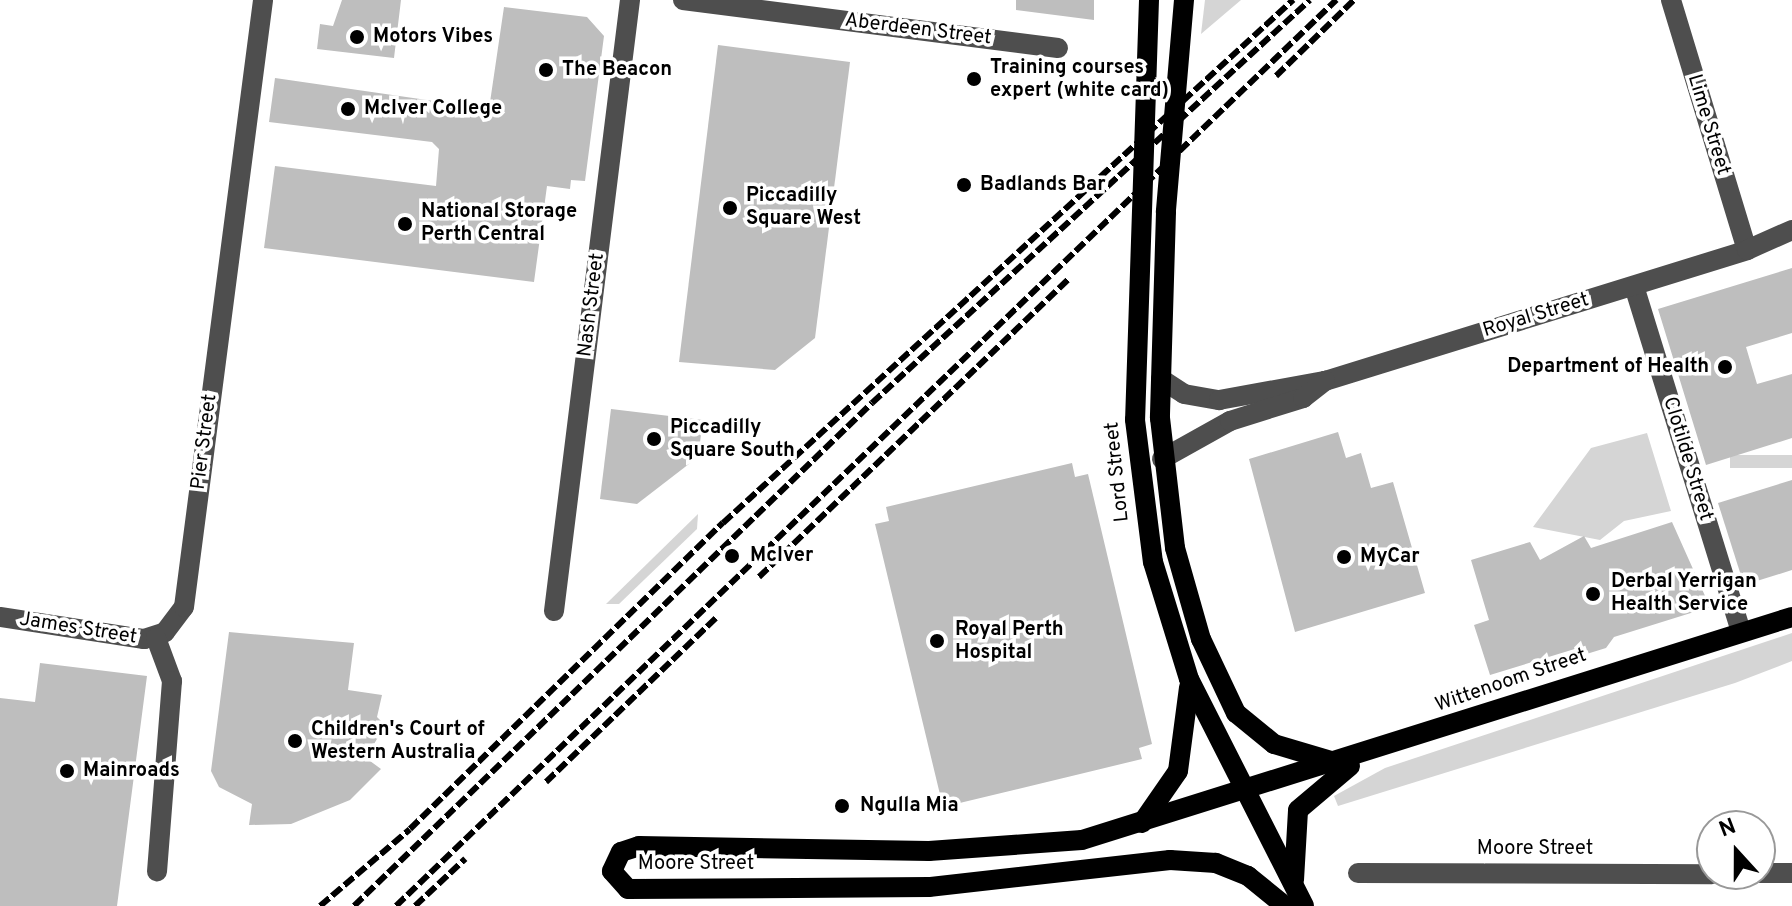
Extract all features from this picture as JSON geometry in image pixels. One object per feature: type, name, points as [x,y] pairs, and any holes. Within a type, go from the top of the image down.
[{"type":"main road","name":"Lord Street","points":[[1149,0],[1135,420],[1141,488],[1162,600],[1189,679],[1295,900]]},
{"type":"main road","points":[[1184,0],[1166,212],[1161,379],[1162,459],[1191,609],[1236,713],[1259,736],[1299,756],[1327,761],[1367,755]]},
{"type":"main road","name":"Wittenoom Street","points":[[1244,790],[1367,755],[1792,617]]},
{"type":"main road","points":[[1142,823],[1166,794],[1186,748],[1189,679]]},
{"type":"main road","points":[[1295,900],[1298,810],[1367,755]]},
{"type":"main road","name":"Moore Street","points":[[1244,790],[1142,823],[1003,850],[639,846],[621,852],[612,871],[628,889],[929,887],[1170,860],[1232,868],[1295,900]]},
{"type":"street","name":"Pier Street","points":[[156,638],[184,607],[263,0]]},
{"type":"street","name":"Nash Street","points":[[554,611],[630,0]]},
{"type":"street","name":"Aberdeen Street","points":[[683,0],[1058,48]]},
{"type":"street","name":"Lime Street","points":[[1671,0],[1747,250]]},
{"type":"street","name":"Royal Street","points":[[1161,379],[1184,394],[1219,400],[1325,381],[1747,250],[1792,230]]},
{"type":"street","name":"Royal Street","points":[[1747,250],[1792,245]]},
{"type":"street","name":"Clotilde Street","points":[[1634,286],[1741,632]]},
{"type":"street","name":"Royal Street","points":[[1162,459],[1230,421],[1303,398],[1325,381]]},
{"type":"street","name":"James Street","points":[[0,617],[156,638]]},
{"type":"street","points":[[156,638],[172,681],[157,871]]},
{"type":"street","name":"Moore Street","points":[[1358,873],[1696,874]]},
{"type":"shaded area","points":[[1205,0],[1241,0],[1201,34]]},
{"type":"shaded area","points":[[1647,433],[1671,511],[1624,521],[1600,540],[1533,527],[1591,448]]},
{"type":"shaded area","points":[[1730,455],[1792,455],[1792,468],[1730,468]]},
{"type":"shaded area","points":[[698,514],[697,529],[619,604],[606,604]]},
{"type":"shaded area","points":[[1792,633],[1792,661],[1735,683],[1338,806],[1334,796],[1385,768]]},
{"type":"building","name":"Motors Vibes","points":[[342,0],[401,0],[394,58],[317,49],[320,24],[333,26]]},
{"type":"building","points":[[1016,0],[1094,0],[1094,20],[1016,10]]},
{"type":"building","points":[[504,7],[587,17],[604,36],[585,181],[571,180],[570,189],[547,186],[534,282],[264,248],[275,166],[436,186],[439,149],[432,142],[269,122],[275,78],[489,109]]},
{"type":"building","points":[[718,45],[850,62],[815,338],[775,370],[679,362]]},
{"type":"building","name":"Department of Health","points":[[1792,268],[1792,333],[1746,347],[1757,384],[1792,374],[1792,438],[1706,465],[1658,309]]},
{"type":"building","name":"Piccadilly Square South","points":[[611,409],[703,420],[698,457],[637,504],[600,499]]},
{"type":"building","name":"MyCar","points":[[1338,432],[1346,458],[1361,453],[1371,488],[1393,482],[1425,593],[1295,632],[1249,459]]},
{"type":"building","points":[[1072,463],[1075,477],[1088,474],[1152,744],[1139,748],[1142,759],[943,807],[875,524],[889,521],[886,507]]},
{"type":"building","points":[[1792,480],[1792,570],[1744,585],[1718,503]]},
{"type":"building","name":"Derbal Yerrigan Health Service","points":[[1672,522],[1710,607],[1614,637],[1606,648],[1580,656],[1578,648],[1490,675],[1474,625],[1489,620],[1471,560],[1530,542],[1540,560],[1584,536],[1591,548]]},
{"type":"building","name":"Children's Court of Western Australia","points":[[229,632],[354,643],[348,690],[382,695],[377,717],[385,725],[366,758],[381,769],[350,800],[291,824],[249,825],[252,804],[219,787],[211,771]]},
{"type":"building","name":"Mainroads","points":[[40,663],[147,676],[117,906],[0,906],[0,698],[35,702]]},
{"type":"railway","points":[[320,906],[410,829],[723,523],[1293,0]]},
{"type":"railway","points":[[354,906],[872,403],[1310,0]]},
{"type":"railway","points":[[396,906],[1336,0]]},
{"type":"railway","points":[[1276,76],[1354,0]]},
{"type":"railway","points":[[759,577],[1068,280]]},
{"type":"railway","points":[[546,782],[716,618]]},
{"type":"railway","points":[[415,906],[465,859]]},
{"type":"place","name":"Motors Vibes","points":[[357,37]]},
{"type":"place","name":"The Beacon","points":[[546,70]]},
{"type":"place","name":"Training courses expert (white card)","points":[[974,79]]},
{"type":"place","name":"McIver College","points":[[348,109]]},
{"type":"place","name":"Badlands Bar","points":[[964,185]]},
{"type":"place","name":"Piccadilly Square West","points":[[730,208]]},
{"type":"place","name":"National Storage Perth Central","points":[[405,224]]},
{"type":"place","name":"Department of Health","points":[[1725,367]]},
{"type":"place","name":"Piccadilly Square South","points":[[654,439]]},
{"type":"place","name":"McIver","points":[[732,556]]},
{"type":"place","name":"MyCar","points":[[1344,557]]},
{"type":"place","name":"Derbal Yerrigan Health Service","points":[[1593,594]]},
{"type":"place","name":"Royal Perth Hospital","points":[[937,641]]},
{"type":"place","name":"Children's Court of Western Australia","points":[[295,741]]},
{"type":"place","name":"Mainroads","points":[[67,771]]},
{"type":"place","name":"Ngulla Mia","points":[[842,806]]}]
